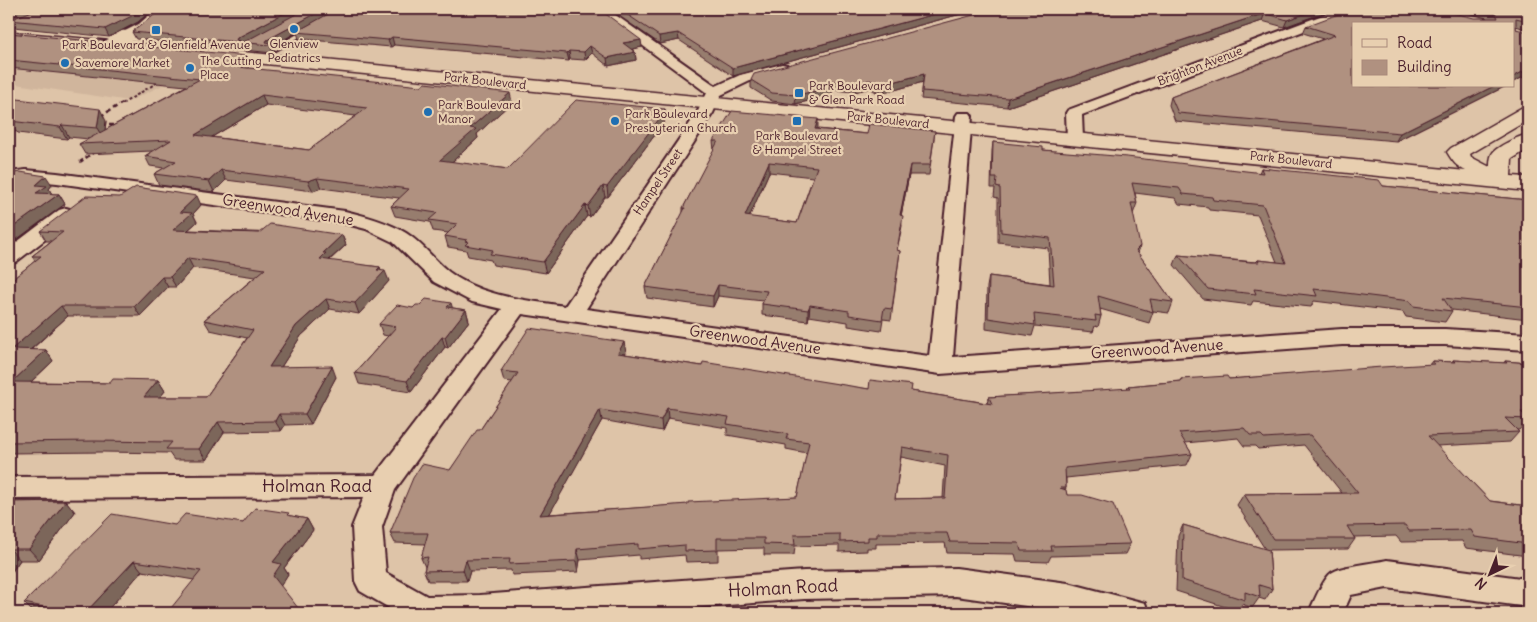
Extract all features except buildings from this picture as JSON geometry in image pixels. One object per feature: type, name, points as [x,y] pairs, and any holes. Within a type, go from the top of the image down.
[{"type":"main road","name":"Park Boulevard","points":[[9,25],[127,36],[189,47],[1074,133],[1500,173],[1528,168]]},
{"type":"main road","name":"Park Boulevard","points":[[9,34],[110,44],[274,50],[712,98]]},
{"type":"main road","points":[[1528,112],[1458,152],[1463,161],[1500,173],[1501,156],[1528,140]]},
{"type":"main road","name":"Park Boulevard","points":[[1074,133],[1463,161]]},
{"type":"main road","name":"Park Boulevard","points":[[1500,173],[1528,184]]},
{"type":"street","points":[[110,44],[144,27],[163,9]]},
{"type":"street","points":[[602,9],[712,98],[746,78],[793,65]]},
{"type":"street","name":"Brighton Avenue","points":[[1074,133],[1074,113],[1350,9]]},
{"type":"street","name":"Hampel Street","points":[[571,314],[712,98]]},
{"type":"street","points":[[940,366],[963,122]]},
{"type":"street","name":"Greenwood Avenue","points":[[9,177],[26,175],[90,195],[345,217],[373,225],[400,238],[442,277],[480,297],[516,306],[940,366],[1342,337],[1445,338],[1528,342]]},
{"type":"street","points":[[9,258],[90,195]]},
{"type":"street","points":[[383,486],[516,306]]},
{"type":"street","name":"Holman Road","points":[[9,488],[383,486],[367,527],[371,581],[423,611],[480,610],[804,585],[956,582],[1068,597],[1133,613]]},
{"type":"street","points":[[1327,613],[1326,610],[1341,584],[1387,574],[1528,593]]},
{"type":"lane","points":[[274,50],[318,25]]},
{"type":"path","points":[[94,120],[163,79]]},
{"type":"path","points":[[95,125],[123,125]]},
{"type":"path","points":[[73,167],[95,151]]},
{"type":"shaded area","points":[[9,9],[154,9],[153,11],[327,9],[369,13],[317,45],[253,41],[130,101],[9,83]]},
{"type":"place","name":"Glenview Pediatrics","points":[[294,29]]},
{"type":"place","name":"Park Boulevard & Glenfield Avenue","points":[[156,30]]},
{"type":"place","name":"Savemore Market","points":[[65,63]]},
{"type":"place","name":"The Cutting Place","points":[[190,68]]},
{"type":"place","name":"Park Boulevard & Glen Park Road","points":[[799,93]]},
{"type":"place","name":"Park Boulevard Manor","points":[[428,112]]},
{"type":"place","name":"Park Boulevard Presbyterian Church","points":[[615,121]]},
{"type":"place","name":"Park Boulevard & Hampel Street","points":[[797,121]]}]
